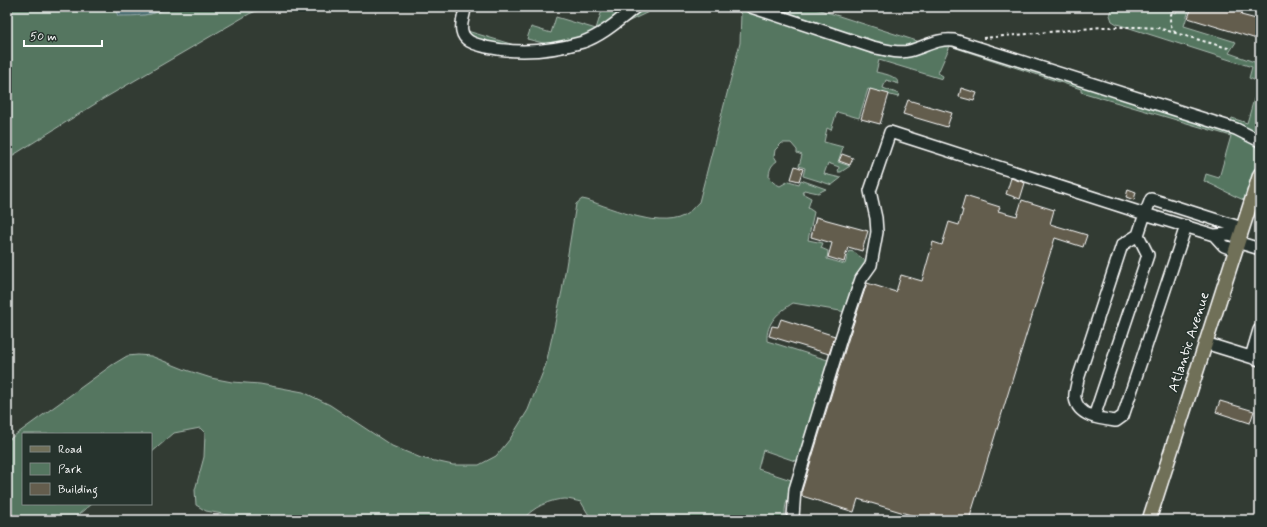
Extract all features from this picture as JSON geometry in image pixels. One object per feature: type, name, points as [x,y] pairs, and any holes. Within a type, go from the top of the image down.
[{"type":"main road","name":"Atlantic Avenue","points":[[1149,520],[1260,174]]},
{"type":"street","points":[[465,7],[461,30],[465,38],[474,44],[496,49],[516,51],[548,49],[583,41],[605,32],[636,7]]},
{"type":"street","points":[[751,7],[885,50],[908,51],[944,39],[954,40],[1236,129],[1260,141]]},
{"type":"street","points":[[795,520],[793,517],[797,482],[844,328],[861,279],[871,265],[877,232],[876,218],[870,191],[890,132],[1145,214],[1214,234],[1229,234],[1238,239]]},
{"type":"street","points":[[1186,226],[1123,416],[1116,421],[1094,417],[1084,413],[1077,405],[1074,397],[1078,379],[1122,245],[1138,235],[1152,199],[1260,249]]},
{"type":"street","points":[[1094,417],[1148,254],[1138,235]]},
{"type":"street","points":[[1205,342],[1255,358],[1260,329]]},
{"type":"path","points":[[1174,7],[1170,20],[1171,28],[1176,34]]},
{"type":"path","points":[[976,38],[1103,27],[1147,27],[1158,28],[1231,49]]},
{"type":"green space","points":[[7,7],[114,7],[115,10],[129,14],[142,15],[155,13],[168,7],[266,7],[249,14],[103,99],[7,159]]},
{"type":"green space","points":[[603,7],[632,7],[585,38],[551,45],[527,39],[531,27],[551,33],[556,17],[596,29]]},
{"type":"green space","points":[[640,7],[659,7],[621,25]]},
{"type":"green space","points":[[729,7],[743,7],[885,53],[952,43],[1245,138],[1255,145],[1260,157],[1246,201],[1204,181],[1206,174],[1219,178],[1231,136],[1081,92],[1081,89],[950,46],[938,73],[943,76],[942,79],[879,60],[876,72],[893,77],[899,84],[886,80],[883,88],[899,94],[898,97],[868,89],[859,118],[837,112],[831,130],[827,128],[824,142],[843,147],[838,162],[850,166],[841,172],[838,172],[839,167],[828,163],[824,174],[841,178],[832,185],[803,176],[805,168],[799,166],[802,155],[797,153],[797,150],[791,143],[782,143],[775,150],[774,156],[777,161],[773,164],[769,173],[769,178],[780,186],[789,181],[799,184],[801,180],[826,189],[818,193],[804,190],[802,193],[811,198],[808,208],[814,212],[808,240],[823,243],[821,248],[828,251],[827,259],[845,264],[849,251],[854,252],[867,262],[846,312],[793,303],[774,318],[767,334],[767,341],[831,361],[798,462],[763,450],[758,469],[794,481],[786,505],[786,520],[590,520],[590,517],[581,502],[560,499],[548,502],[536,508],[523,520],[256,520],[206,511],[196,505],[195,490],[204,457],[205,433],[200,428],[174,433],[152,452],[152,433],[22,433],[22,505],[90,505],[72,520],[7,520],[7,441],[112,365],[127,356],[151,356],[211,378],[232,382],[260,384],[303,392],[330,405],[392,446],[421,458],[453,465],[479,465],[496,456],[510,439],[528,410],[546,364],[562,291],[576,204],[582,199],[638,217],[666,220],[678,218],[688,213],[699,202],[740,43],[741,14],[736,9]]},
{"type":"green space","points":[[763,7],[811,7],[923,43],[901,47],[878,45]]},
{"type":"green space","points":[[1113,7],[1162,7],[1176,13],[1180,7],[1189,10],[1184,26],[1236,42],[1229,53],[1260,64],[1260,136],[1230,122],[1232,118],[1247,123],[1259,82],[1249,78],[1252,67],[1117,24],[1112,21],[1110,15]]},
{"type":"green space","points":[[464,30],[524,48],[475,40]]},
{"type":"water","points":[[114,7],[168,7],[150,14],[138,16],[118,16]]},
{"type":"building","points":[[1192,7],[1236,7],[1243,9],[1241,15],[1260,20],[1260,40],[1188,18]]},
{"type":"building","points":[[961,88],[977,93],[974,101],[959,97]]},
{"type":"building","points":[[870,89],[889,94],[880,124],[861,119]]},
{"type":"building","points":[[908,100],[952,113],[947,127],[903,114]]},
{"type":"building","points":[[842,154],[853,158],[850,165],[839,161]]},
{"type":"building","points":[[795,166],[803,169],[799,181],[791,179]]},
{"type":"building","points":[[1011,178],[1025,183],[1020,199],[1006,194]]},
{"type":"building","points":[[1128,189],[1136,192],[1134,200],[1126,197]]},
{"type":"building","points":[[965,196],[1000,207],[998,211],[1017,216],[1022,200],[1054,210],[1050,224],[1087,235],[1083,247],[1055,238],[969,520],[912,520],[914,516],[858,499],[854,512],[802,496],[802,490],[867,283],[896,292],[901,275],[922,281],[933,242],[942,245],[949,222],[959,225]]},
{"type":"building","points":[[816,217],[868,231],[862,251],[848,247],[844,262],[828,257],[832,243],[811,237]]},
{"type":"building","points":[[781,319],[835,336],[829,354],[769,336],[772,326],[778,327]]},
{"type":"building","points":[[1220,401],[1254,411],[1250,423],[1216,412]]}]
